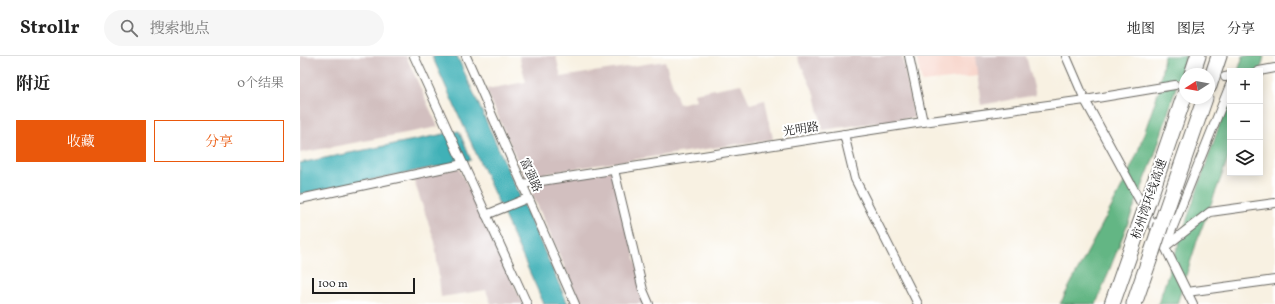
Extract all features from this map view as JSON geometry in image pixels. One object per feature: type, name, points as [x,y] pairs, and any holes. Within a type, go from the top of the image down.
[{"type":"highway","points":[[1194,68],[1198,56]]},
{"type":"highway","points":[[1215,68],[1219,56]]},
{"type":"highway","name":"杭州湾环线高速","points":[[1112,304],[1148,202],[1179,93]]},
{"type":"highway","name":"杭州湾环线高速","points":[[1134,304],[1158,250],[1161,225],[1203,104]]},
{"type":"street","points":[[414,56],[527,304]]},
{"type":"street","name":"富强路","points":[[466,56],[522,184],[526,198],[575,304]]},
{"type":"street","points":[[909,56],[923,122]]},
{"type":"street","points":[[1066,56],[1085,100],[1158,250],[1187,292],[1193,304]]},
{"type":"street","points":[[1263,70],[1275,68]]},
{"type":"street","name":"光明路","points":[[522,184],[923,122],[1179,89]]},
{"type":"street","points":[[1158,250],[1227,92]]},
{"type":"street","points":[[844,134],[855,179],[918,304]]},
{"type":"street","points":[[300,199],[462,163]]},
{"type":"street","points":[[614,170],[643,290],[649,304]]},
{"type":"street","points":[[486,216],[526,198]]},
{"type":"street","points":[[1158,250],[1210,212],[1275,203]]},
{"type":"street","points":[[1187,292],[1275,280]]},
{"type":"shaded area","points":[[300,56],[406,56],[438,127],[300,153]]},
{"type":"shaded area","points":[[519,56],[556,56],[561,77],[665,61],[679,104],[696,100],[694,93],[741,84],[750,104],[765,100],[773,139],[570,169],[525,178],[486,89],[526,82]]},
{"type":"shaded area","points":[[797,56],[902,56],[914,117],[823,130],[815,95]]},
{"type":"shaded area","points":[[916,56],[976,56],[978,76],[922,82]]},
{"type":"shaded area","points":[[975,56],[1026,56],[1036,95],[981,105]]},
{"type":"shaded area","points":[[459,168],[523,304],[491,304],[486,290],[441,297],[435,242],[413,178]]},
{"type":"shaded area","points":[[614,170],[646,304],[581,304],[531,191],[545,180]]},
{"type":"green space","points":[[1164,56],[1186,56],[1182,68],[1179,68],[1179,78],[1154,157],[1096,304],[1060,304],[1123,185],[1137,154],[1159,90]]},
{"type":"green space","points":[[1243,56],[1264,56],[1261,68],[1239,68]]},
{"type":"green space","points":[[1227,103],[1227,162],[1198,238],[1177,304],[1158,304]]},
{"type":"water","points":[[432,56],[457,56],[568,304],[544,304]]},
{"type":"water","points":[[459,131],[471,160],[300,194],[300,163]]},
{"type":"tunnel","points":[[1175,85],[1179,84]]}]
